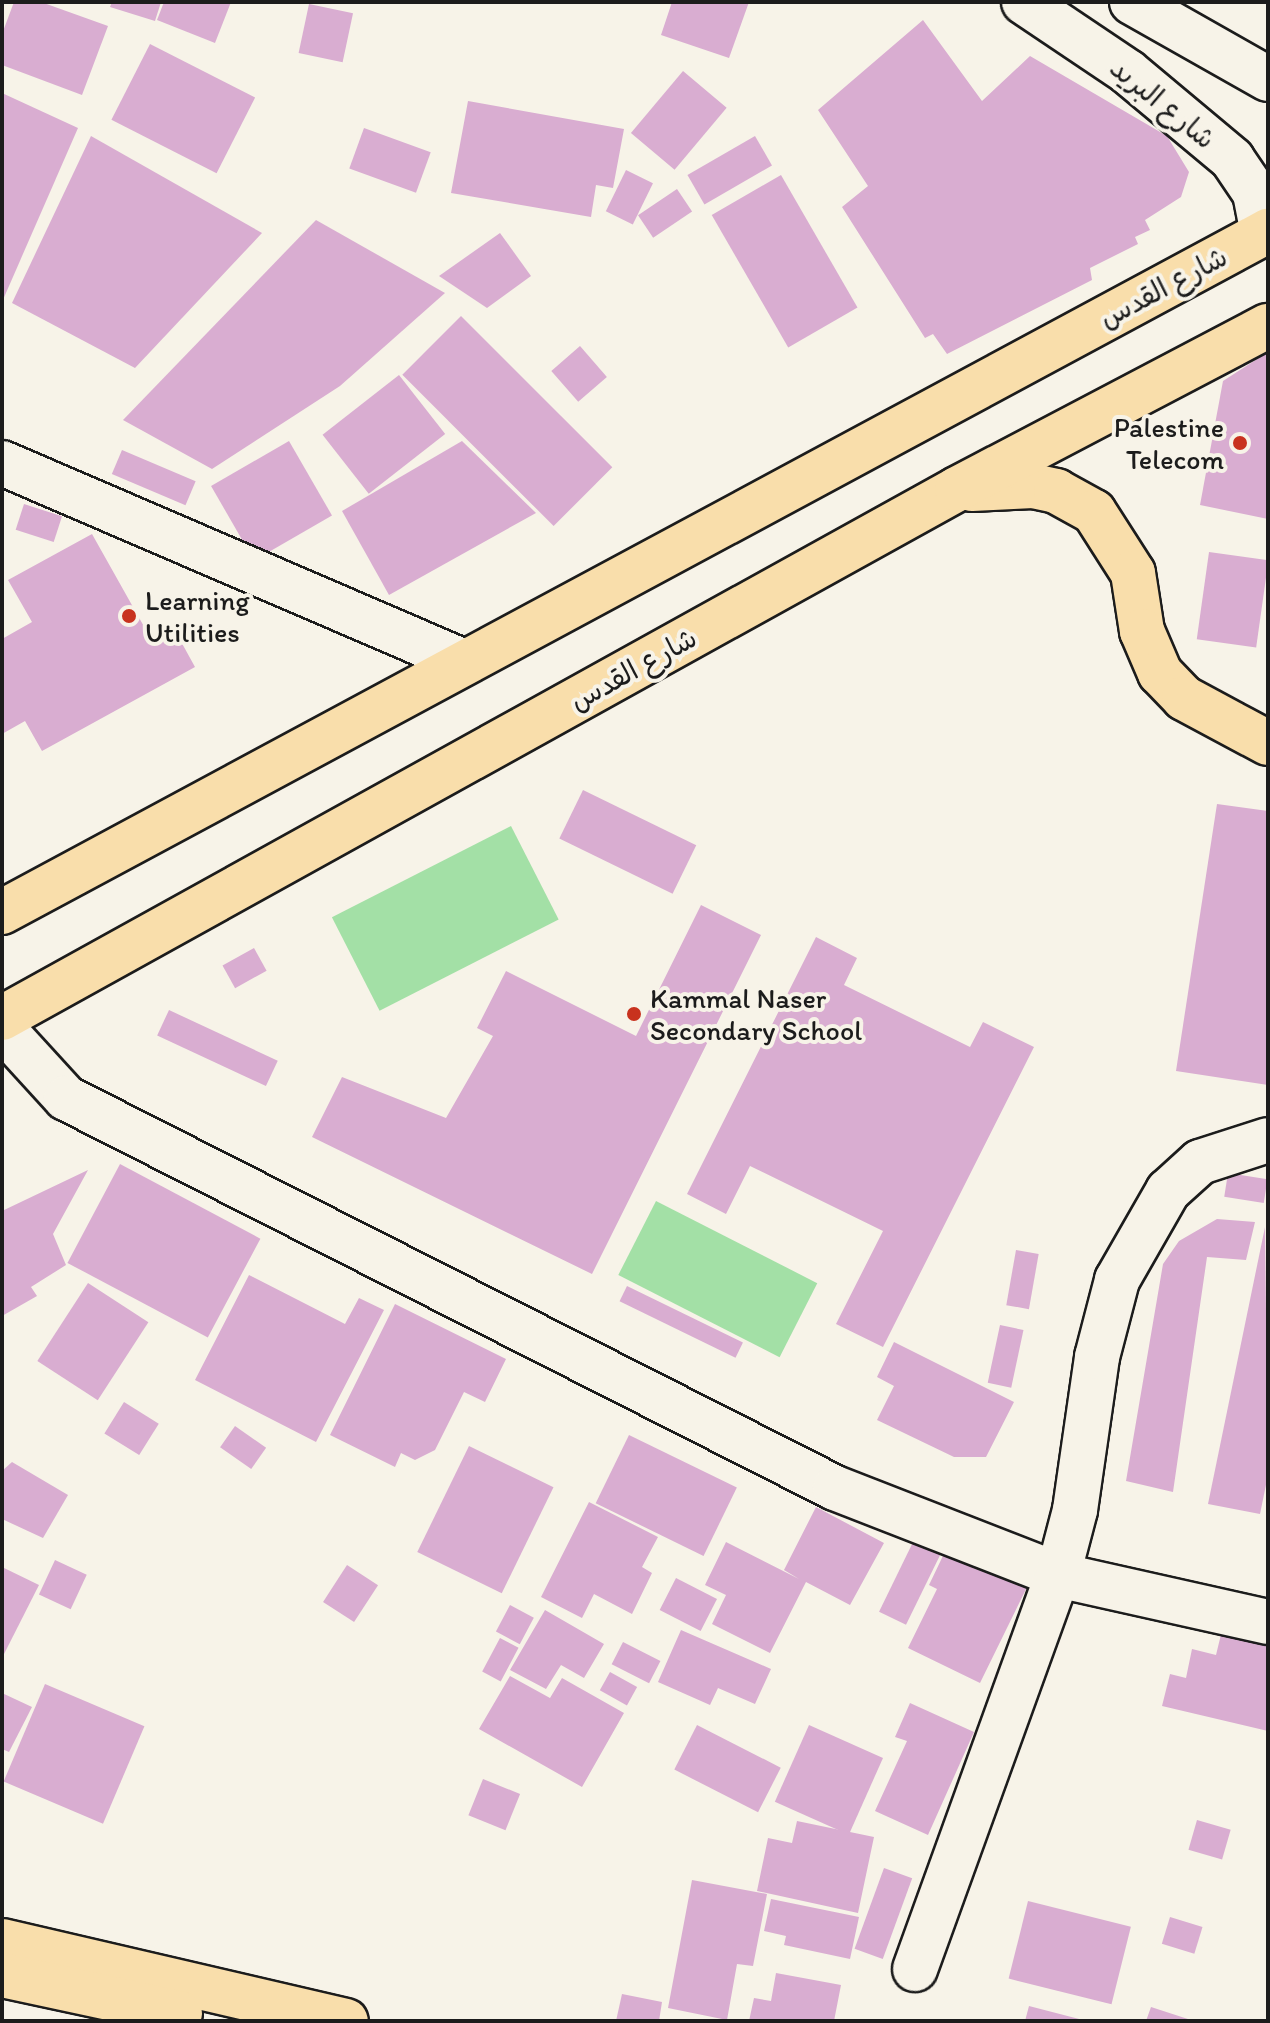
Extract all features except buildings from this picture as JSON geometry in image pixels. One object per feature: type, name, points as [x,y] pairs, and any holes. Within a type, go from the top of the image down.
[{"type":"main road","name":"شارع القدس","points":[[2,912],[462,661],[1266,232]]},
{"type":"main road","name":"شارع القدس","points":[[2,1018],[957,489],[1268,326]]},
{"type":"main road","points":[[957,489],[1033,486],[1056,491],[1094,512],[1133,573],[1142,631],[1160,673],[1210,713],[1268,743]]},
{"type":"main road","points":[[2,1941],[346,2021]]},
{"type":"main road","points":[[2,1975],[216,2021]]},
{"type":"street","name":"شارع البريد","points":[[1024,2],[1128,72],[1232,159],[1255,193],[1266,232]]},
{"type":"street","points":[[1132,2],[1268,79]]},
{"type":"street","points":[[2,463],[462,661]]},
{"type":"street","points":[[1210,713],[1268,721]]},
{"type":"street","points":[[2,1028],[80,1105],[835,1488],[1058,1575],[1268,1622]]},
{"type":"street","points":[[915,1969],[1058,1575],[1075,1510],[1097,1357],[1117,1280],[1168,1191],[1200,1162],[1268,1140]]},
{"type":"green space","points":[[511,826],[559,920],[380,1011],[332,917]]},
{"type":"green space","points":[[656,1201],[817,1283],[780,1357],[618,1275]]},
{"type":"place","name":"Palestine Telecom","points":[[1240,443]]},
{"type":"place","name":"Learning Utilities","points":[[129,616]]},
{"type":"place","name":"Kammal Naser Secondary School","points":[[634,1014]]}]
